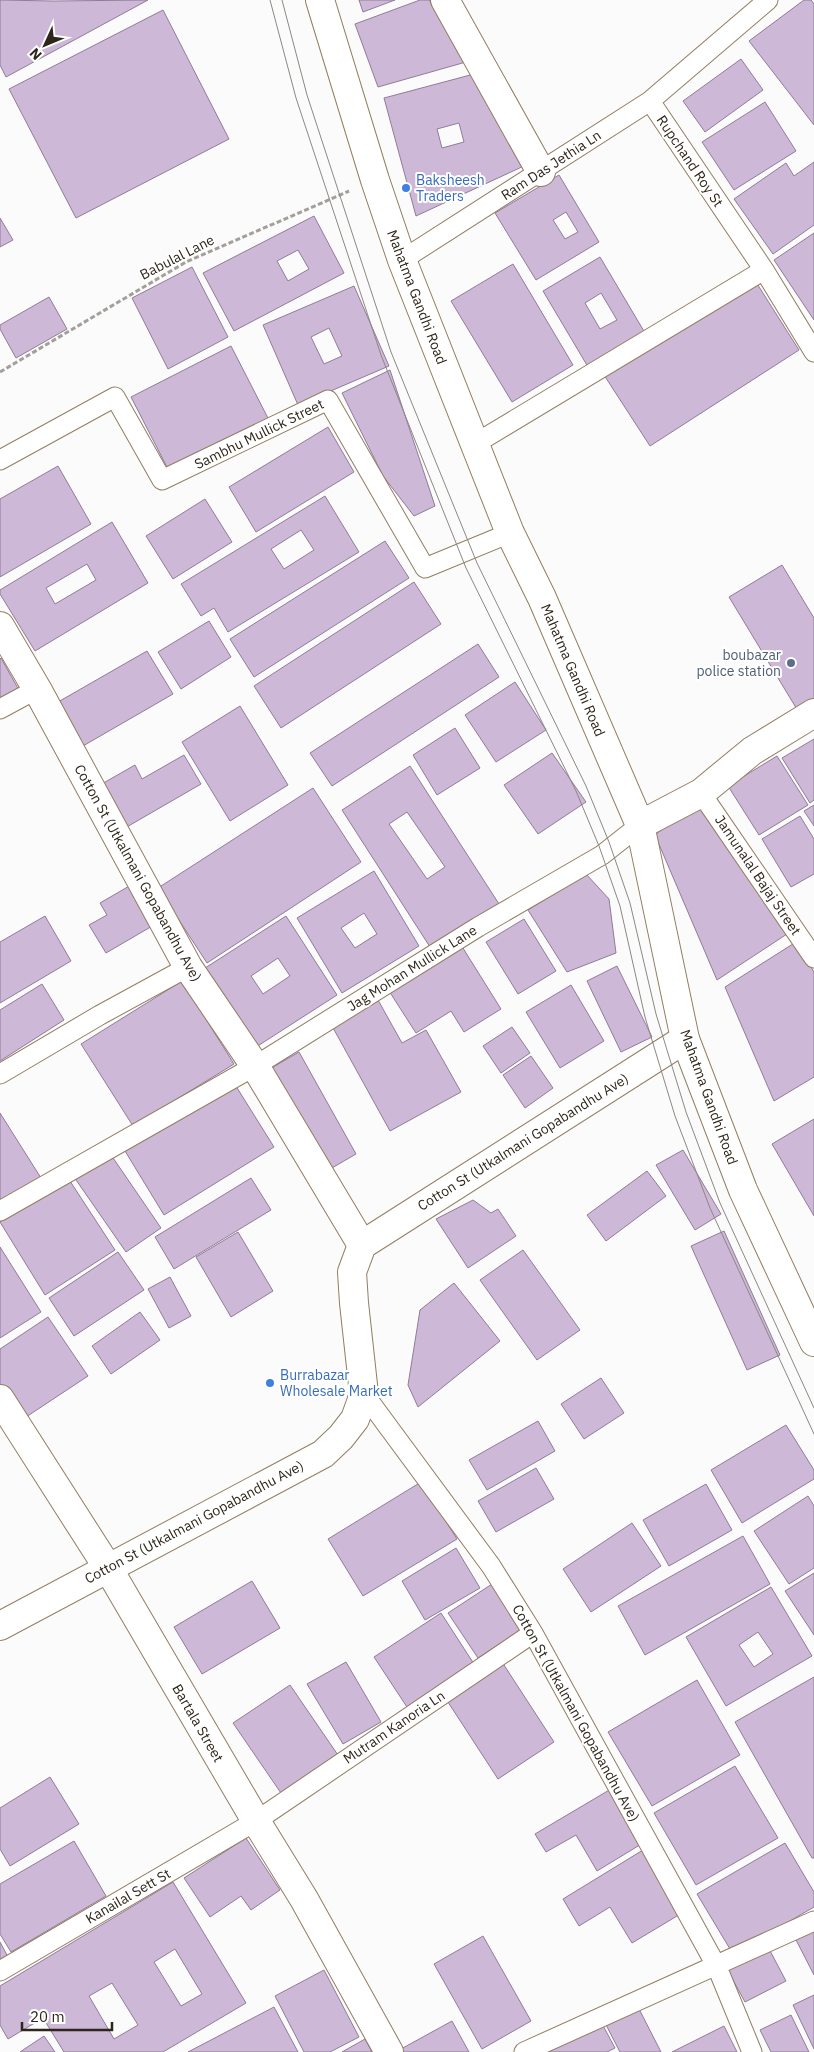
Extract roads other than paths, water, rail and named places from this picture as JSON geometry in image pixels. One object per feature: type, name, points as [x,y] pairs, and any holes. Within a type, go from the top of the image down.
[{"type":"main road","name":"Mahatma Gandhi Road","points":[[320,0],[375,180],[402,260],[510,533],[542,598],[640,825],[685,1039],[743,1190],[814,1342]]},
{"type":"main road","points":[[445,0],[541,172]]},
{"type":"main road","name":"Cotton St (Utkalmani Gopabandhu Ave)","points":[[0,626],[37,689],[188,967],[255,1066],[362,1244]]},
{"type":"main road","name":"Jag Mohan Mullick Lane","points":[[640,825],[701,793],[752,751],[814,713]]},
{"type":"main road","name":"Cotton St (Utkalmani Gopabandhu Ave)","points":[[0,1626],[323,1454],[341,1437],[355,1419],[364,1394],[352,1272],[362,1244],[685,1039]]},
{"type":"main road","name":"Bartala Street","points":[[0,1399],[108,1568],[256,1821],[304,1899],[389,2052]]},
{"type":"lane","name":"Rupchand Roy St","points":[[768,0],[650,101],[764,270],[814,352]]},
{"type":"lane","name":"Ram Das Jethia Ln","points":[[402,260],[650,101]]},
{"type":"lane","points":[[474,445],[764,270]]},
{"type":"lane","name":"Sambhu Mullick Street","points":[[0,460],[115,397],[162,480],[328,400],[425,568],[510,533]]},
{"type":"lane","points":[[0,709],[37,689]]},
{"type":"lane","name":"Jamunalal Bajaj Street","points":[[701,793],[814,958]]},
{"type":"lane","name":"Jag Mohan Mullick Lane","points":[[0,1211],[255,1066],[478,927],[602,855],[640,825]]},
{"type":"lane","points":[[0,1074],[100,1015],[188,967]]},
{"type":"lane","name":"Cotton St (Utkalmani Gopabandhu Ave)","points":[[364,1394],[491,1566],[533,1633],[717,1967],[752,2052]]},
{"type":"lane","name":"Mutram Kanoria Ln","points":[[256,1821],[533,1633]]},
{"type":"lane","name":"Kanailal Sett St","points":[[0,1970],[256,1821]]},
{"type":"lane","points":[[524,2052],[717,1967],[814,1921]]},
{"type":"tram line","points":[[270,0],[296,98],[381,355],[466,568],[576,791],[599,846],[620,906],[645,1017],[675,1116],[710,1208],[814,1434]]},
{"type":"tram line","points":[[282,0],[307,95],[391,352],[477,563],[586,786],[609,842],[630,903],[656,1014],[686,1112],[720,1203],[814,1408]]},
{"type":"place","name":"Baksheesh Traders","points":[[406,188]]},
{"type":"place","name":"boubazar police station","points":[[791,663]]},
{"type":"place","name":"Burrabazar Wholesale Market","points":[[270,1383]]}]
